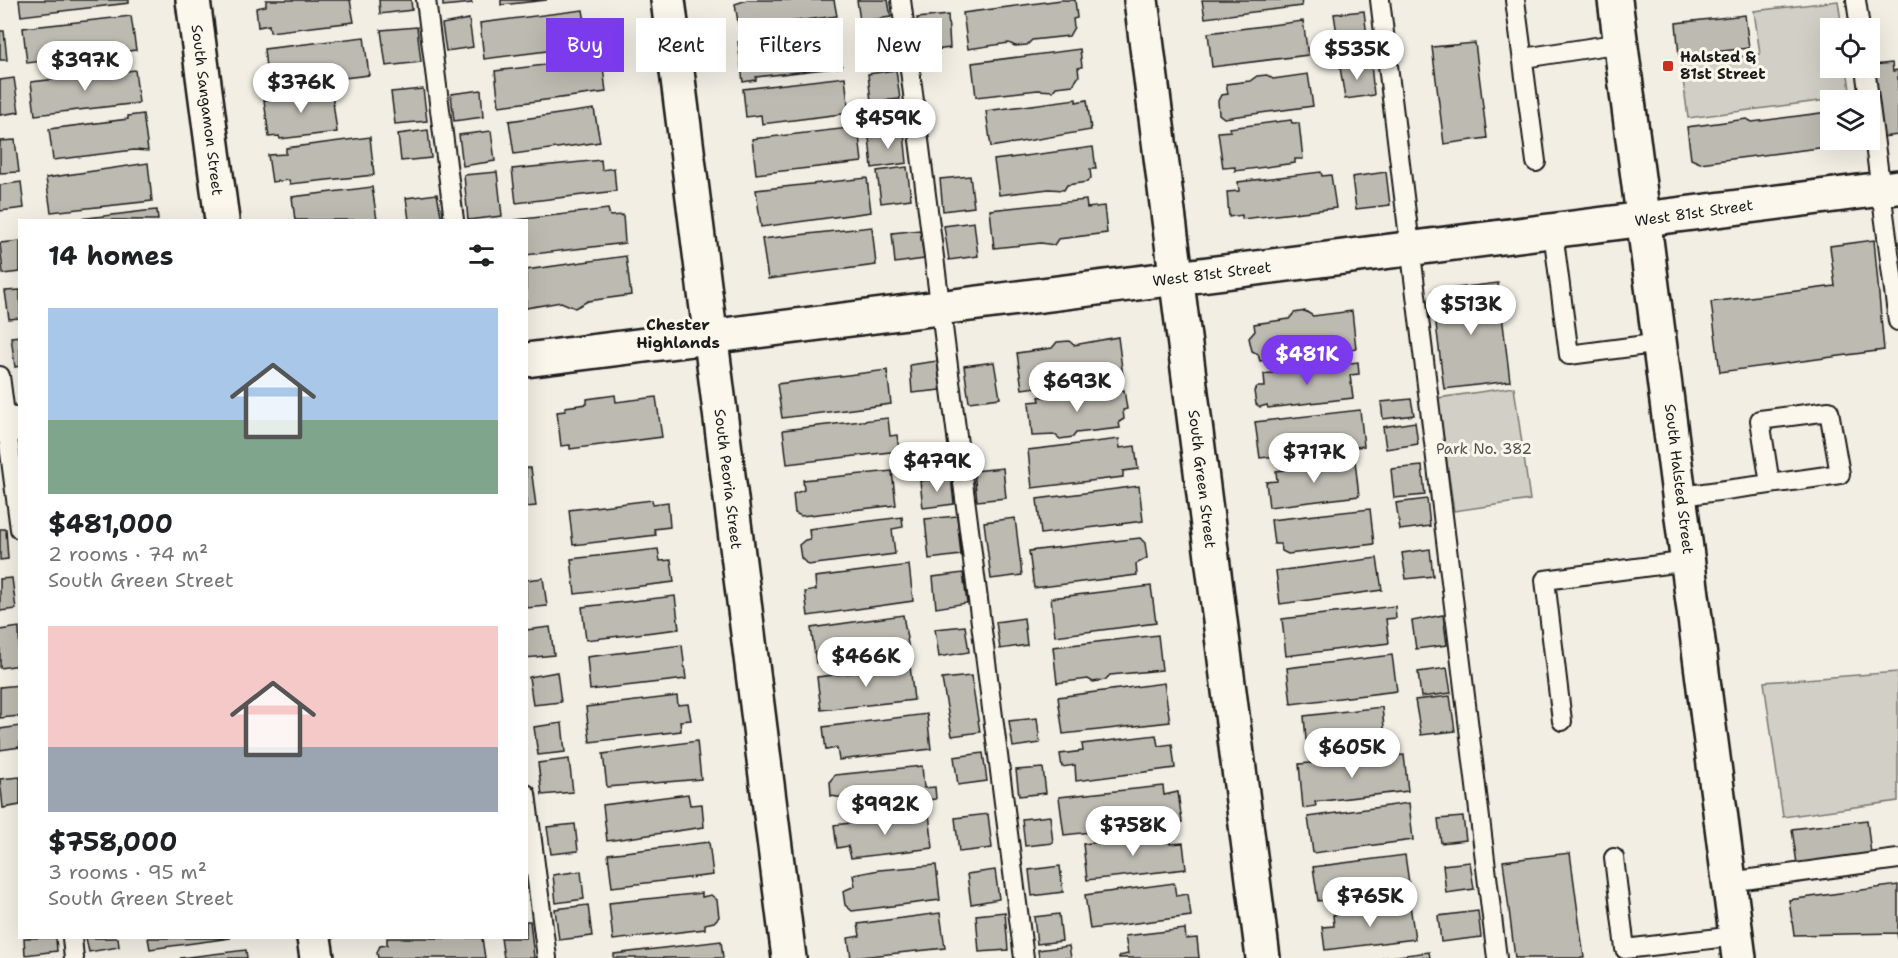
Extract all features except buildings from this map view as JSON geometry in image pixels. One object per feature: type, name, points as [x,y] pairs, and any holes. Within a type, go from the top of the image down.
[{"type":"street","name":"South Sangamon Street","points":[[193,0],[222,219]]},
{"type":"street","name":"South Peoria Street","points":[[668,0],[789,958]]},
{"type":"street","name":"South Green Street","points":[[1141,0],[1263,958]]},
{"type":"street","name":"South Halsted Street","points":[[1615,0],[1681,496],[1737,947]]},
{"type":"street","name":"West 81st Street","points":[[528,360],[1889,188]]},
{"type":"street","points":[[314,939],[317,958]]},
{"type":"lane","points":[[426,0],[454,219]]},
{"type":"lane","points":[[901,0],[1024,958]]},
{"type":"lane","points":[[1380,0],[1497,958]]},
{"type":"lane","points":[[1515,0],[1536,162]]},
{"type":"lane","points":[[1856,0],[1859,18]]},
{"type":"lane","points":[[1524,58],[1621,44]]},
{"type":"lane","points":[[1867,78],[1889,188],[1898,321]]},
{"type":"lane","points":[[1553,232],[1569,355],[1661,343]]},
{"type":"lane","points":[[0,376],[18,511]]},
{"type":"lane","points":[[1681,496],[1770,484],[1840,474],[1829,411],[1760,420],[1770,484]]},
{"type":"lane","points":[[1562,721],[1545,580],[1689,561]]},
{"type":"lane","points":[[528,810],[547,958]]},
{"type":"lane","points":[[1614,858],[1625,949],[1671,951],[1737,947]]},
{"type":"lane","points":[[1729,882],[1898,859]]},
{"type":"lane","points":[[72,939],[74,958]]},
{"type":"green space","points":[[1838,1],[1841,18],[1820,18],[1820,78],[1848,78],[1850,90],[1820,90],[1820,101],[1688,118],[1681,64],[1760,54],[1754,11]]},
{"type":"green space","name":"Park No. 382","points":[[1514,387],[1530,500],[1454,511],[1438,398]]},
{"type":"green space","points":[[1898,672],[1898,801],[1783,817],[1764,682]]},
{"type":"place","name":"Halsted & 81st Street","points":[[1668,66]]},
{"type":"district","name":"Chester Highlands","points":[[678,333]]}]
